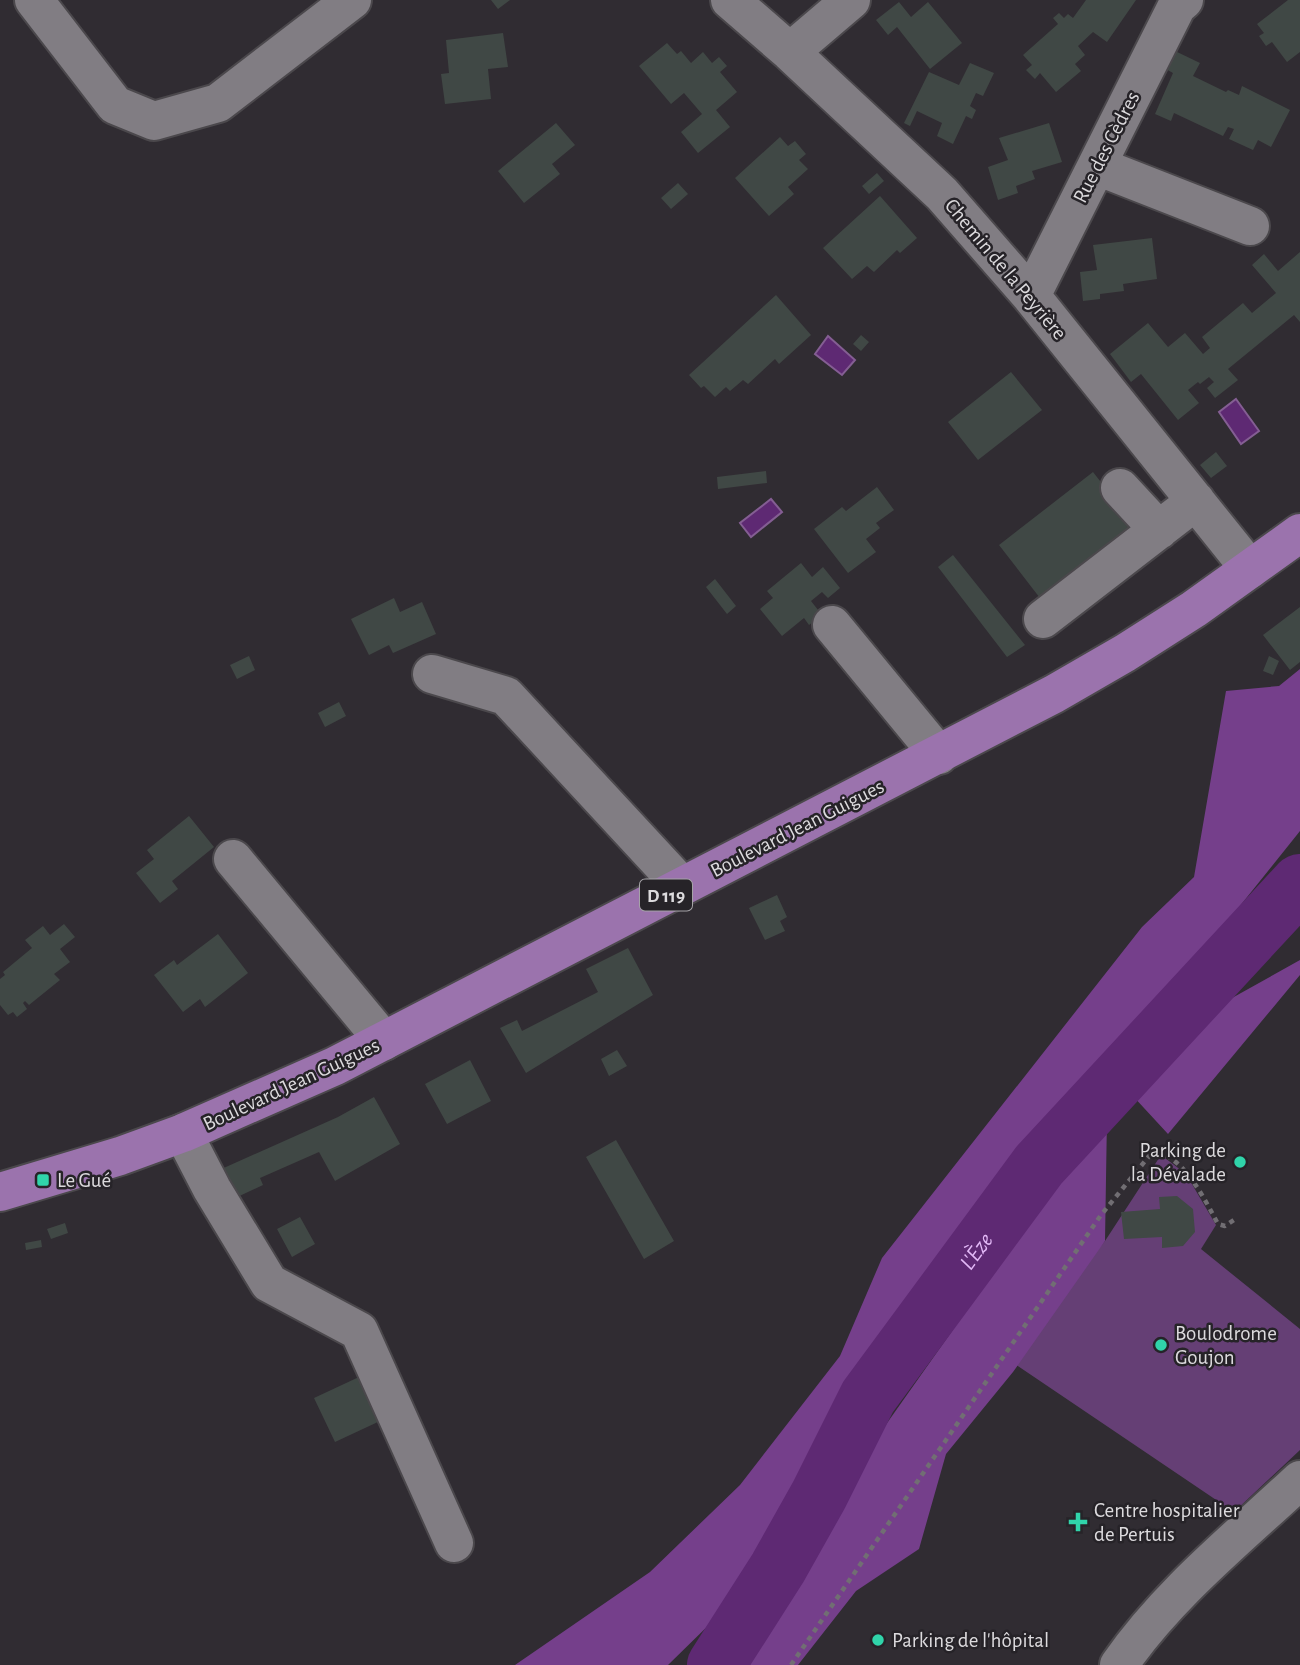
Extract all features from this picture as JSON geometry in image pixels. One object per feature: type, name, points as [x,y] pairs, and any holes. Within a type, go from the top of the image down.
[{"type":"main road","name":"Boulevard Jean Guigues","points":[[0,1192],[120,1156],[183,1133],[277,1093],[384,1041],[939,755],[1125,653],[1194,609],[1300,533]]},
{"type":"street","points":[[34,0],[115,105],[154,121],[218,103],[352,0]]},
{"type":"street","name":"Chemin de la Peyrière","points":[[730,0],[790,52],[942,194],[1031,296],[1250,569]]},
{"type":"street","points":[[790,52],[851,0]]},
{"type":"street","name":"Rue des Cèdres","points":[[1031,296],[1177,6],[1184,0]]},
{"type":"street","points":[[1097,166],[1250,226]]},
{"type":"street","points":[[1120,488],[1159,530]]},
{"type":"street","points":[[1043,619],[1196,501]]},
{"type":"street","points":[[832,625],[939,755]]},
{"type":"street","points":[[432,674],[506,696],[682,886]]},
{"type":"street","points":[[233,859],[384,1041]]},
{"type":"street","points":[[183,1133],[212,1189],[270,1283],[359,1331],[454,1543]]},
{"type":"street","points":[[1118,1665],[1138,1637],[1178,1593],[1300,1480]]},
{"type":"path","points":[[791,1665],[1101,1215],[1150,1155],[1164,1153],[1193,1178],[1218,1224],[1225,1227],[1237,1218]]},
{"type":"shaded area","points":[[828,336],[855,360],[842,375],[815,354]]},
{"type":"shaded area","points":[[1236,399],[1259,431],[1241,444],[1219,412]]},
{"type":"shaded area","points":[[771,499],[782,512],[751,537],[740,523]]},
{"type":"shaded area","points":[[1300,669],[1300,831],[1191,967],[1022,1159],[919,1307],[827,1469],[806,1493],[791,1518],[718,1616],[668,1665],[515,1665],[650,1572],[740,1485],[840,1356],[882,1258],[1142,927],[1194,877],[1226,691],[1279,686]]},
{"type":"shaded area","points":[[1300,960],[1300,975],[1168,1134],[1132,1095],[1223,1003]]},
{"type":"shaded area","points":[[1107,1117],[1105,1241],[1013,1372],[946,1454],[919,1549],[856,1591],[798,1665],[730,1665],[880,1433],[952,1331],[995,1256]]},
{"type":"shaded area","name":"Boulodrome Goujon","points":[[1161,1155],[1186,1174],[1216,1225],[1201,1249],[1300,1329],[1300,1450],[1234,1512],[1009,1360],[1105,1241]]},
{"type":"building","points":[[491,0],[510,0],[498,9]]},
{"type":"building","points":[[1086,0],[1136,0],[1107,42],[1093,32],[1078,46],[1085,55],[1075,64],[1081,71],[1056,92],[1040,73],[1035,79],[1026,70],[1032,65],[1023,55],[1058,24],[1053,18],[1059,13],[1064,18],[1068,14],[1073,18]]},
{"type":"building","points":[[1288,0],[1300,0],[1300,52],[1287,62],[1272,42],[1266,46],[1259,36],[1264,33],[1257,24]]},
{"type":"building","points":[[899,2],[911,17],[928,2],[962,43],[930,69],[897,27],[888,35],[876,20]]},
{"type":"building","points":[[503,33],[508,67],[488,69],[491,99],[445,104],[441,74],[449,73],[446,40]]},
{"type":"building","points":[[667,43],[677,54],[681,51],[691,63],[703,52],[712,63],[719,57],[727,66],[720,72],[737,92],[716,110],[730,127],[698,153],[681,132],[702,114],[684,93],[671,104],[639,66]]},
{"type":"building","points":[[1173,50],[1200,63],[1193,76],[1226,92],[1228,90],[1239,95],[1242,86],[1290,110],[1271,147],[1258,140],[1253,150],[1229,139],[1234,129],[1228,127],[1223,136],[1174,113],[1171,121],[1155,114],[1173,73],[1164,68]]},
{"type":"building","points":[[970,63],[994,73],[983,96],[976,93],[970,106],[976,110],[972,119],[966,116],[953,144],[937,136],[942,123],[917,111],[910,126],[904,123],[929,72],[959,85]]},
{"type":"building","points":[[556,123],[575,145],[552,164],[560,174],[524,203],[498,171]]},
{"type":"building","points":[[1049,123],[1062,162],[1032,171],[1035,179],[1016,186],[1018,193],[998,200],[988,167],[1008,160],[999,138]]},
{"type":"building","points":[[780,137],[788,146],[795,141],[806,154],[799,160],[808,169],[788,187],[794,194],[769,216],[735,178]]},
{"type":"building","points":[[877,173],[884,181],[869,194],[862,186]]},
{"type":"building","points":[[678,183],[688,194],[671,209],[661,198]]},
{"type":"building","points":[[880,196],[917,238],[900,253],[897,250],[874,272],[867,266],[852,279],[823,248]]},
{"type":"building","points":[[1152,238],[1157,279],[1123,284],[1124,291],[1100,294],[1100,299],[1083,301],[1080,272],[1097,270],[1093,245]]},
{"type":"building","points":[[1300,252],[1300,322],[1294,315],[1228,369],[1238,380],[1215,398],[1207,388],[1214,382],[1209,377],[1188,390],[1199,403],[1178,420],[1141,374],[1131,382],[1110,354],[1148,323],[1168,347],[1185,333],[1203,354],[1210,348],[1202,337],[1243,303],[1252,313],[1276,293],[1252,265],[1264,254],[1278,271]]},
{"type":"building","points":[[776,295],[811,335],[779,364],[775,359],[748,384],[743,380],[730,391],[726,387],[715,397],[704,386],[701,388],[689,375]]},
{"type":"building","points":[[861,335],[869,342],[861,351],[853,344]]},
{"type":"building","points":[[1011,372],[1042,410],[978,460],[948,422]]},
{"type":"building","points":[[1216,452],[1227,466],[1211,478],[1200,465]]},
{"type":"building","points":[[766,471],[767,483],[718,489],[717,477]]},
{"type":"building","points":[[1093,472],[1137,528],[1043,602],[999,545]]},
{"type":"building","points":[[877,487],[894,510],[876,523],[880,528],[866,539],[876,552],[848,573],[814,529],[842,507],[846,511]]},
{"type":"building","points":[[953,555],[1025,645],[1007,657],[938,567]]},
{"type":"building","points":[[801,563],[812,577],[823,567],[840,588],[828,598],[822,592],[811,601],[822,615],[809,625],[804,618],[782,636],[760,609],[773,598],[767,591]]},
{"type":"building","points":[[715,579],[736,606],[727,614],[706,587]]},
{"type":"building","points":[[394,598],[400,612],[422,602],[436,634],[393,653],[389,645],[369,655],[351,619]]},
{"type":"building","points":[[1300,607],[1300,662],[1290,670],[1263,635]]},
{"type":"building","points":[[249,656],[255,670],[237,679],[230,665]]},
{"type":"building","points":[[1269,656],[1279,661],[1273,675],[1263,671]]},
{"type":"building","points":[[339,702],[346,716],[325,727],[318,713]]},
{"type":"building","points":[[189,816],[214,847],[172,881],[178,889],[160,903],[136,873],[154,859],[147,850]]},
{"type":"building","points":[[777,895],[787,917],[780,921],[785,931],[765,940],[749,908]]},
{"type":"building","points":[[64,924],[75,937],[60,949],[70,962],[54,974],[60,980],[29,1005],[25,1001],[23,1003],[27,1009],[17,1017],[13,1012],[8,1015],[0,1005],[0,979],[5,975],[3,972],[32,948],[25,940],[43,926],[50,935]]},
{"type":"building","points":[[218,934],[248,973],[205,1007],[200,999],[183,1012],[154,975],[174,960],[177,965]]},
{"type":"building","points":[[628,948],[653,995],[526,1073],[500,1028],[517,1020],[522,1031],[598,992],[586,969]]},
{"type":"building","points":[[617,1050],[627,1066],[609,1076],[601,1059]]},
{"type":"building","points":[[470,1060],[491,1101],[447,1124],[425,1084]]},
{"type":"building","points":[[374,1097],[400,1144],[335,1181],[319,1152],[260,1178],[263,1185],[233,1199],[217,1171],[338,1117]]},
{"type":"building","points":[[616,1140],[674,1241],[644,1259],[586,1157]]},
{"type":"building","points":[[1177,1196],[1193,1209],[1195,1232],[1183,1246],[1162,1248],[1162,1237],[1124,1239],[1121,1212],[1160,1209],[1159,1197]]},
{"type":"building","points":[[300,1217],[315,1244],[292,1257],[277,1229]]},
{"type":"building","points":[[65,1223],[68,1233],[51,1239],[47,1229]]},
{"type":"building","points":[[41,1240],[42,1247],[26,1250],[25,1243]]},
{"type":"building","points":[[359,1377],[380,1421],[335,1442],[314,1398]]},
{"type":"waterway","name":"L'Èze","points":[[716,1665],[778,1568],[819,1495],[868,1397],[1039,1165],[1300,883]]},
{"type":"place","name":"Parking de la Dévalade","points":[[1240,1162]]},
{"type":"place","name":"Le Gué","points":[[43,1180]]},
{"type":"place","name":"Boulodrome Goujon","points":[[1161,1345]]},
{"type":"place","name":"Centre hospitalier de Pertuis","points":[[1078,1522]]},
{"type":"place","name":"Parking de l'hôpital","points":[[878,1640]]}]
